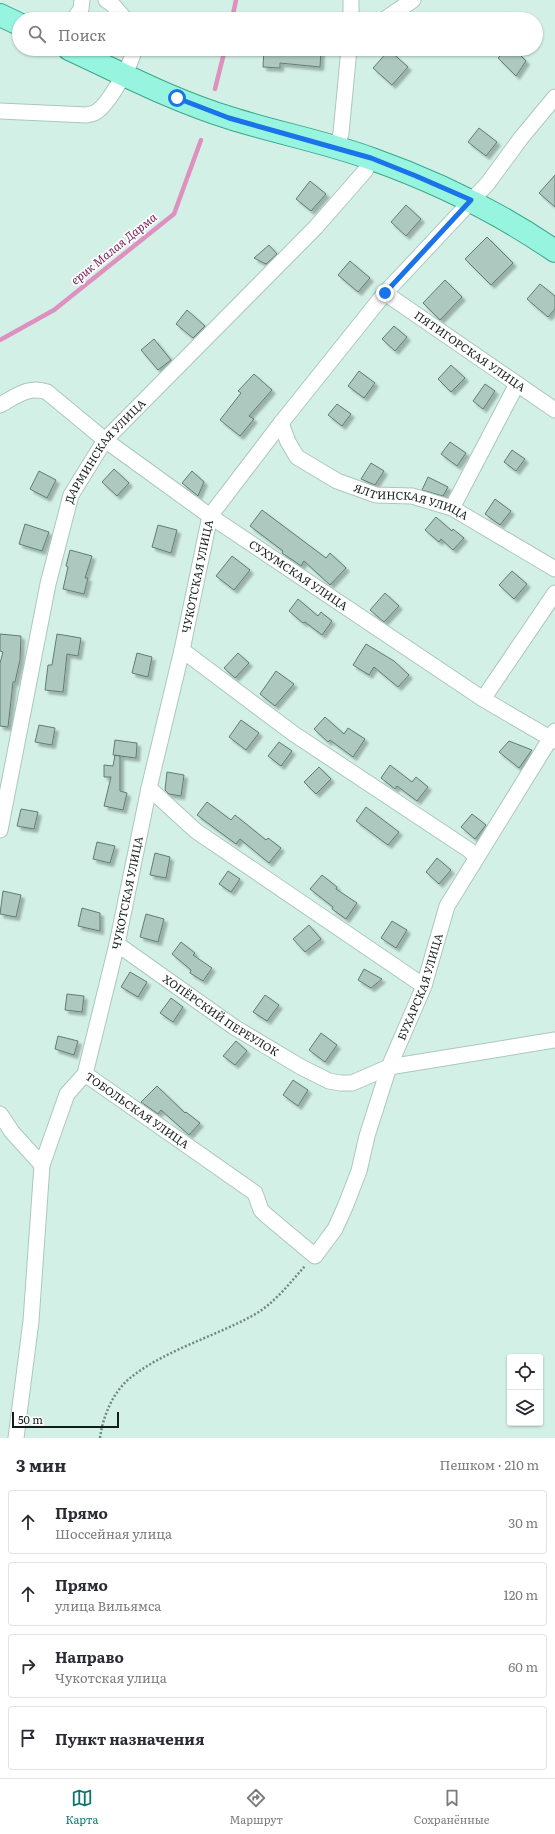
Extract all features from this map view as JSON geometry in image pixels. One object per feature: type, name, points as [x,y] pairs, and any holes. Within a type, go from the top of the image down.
[{"type":"main road","points":[[0,15],[12,21]]},
{"type":"main road","points":[[84,56],[177,98],[229,118],[371,158],[416,176],[471,200],[555,251]]},
{"type":"street","points":[[78,12],[82,0]]},
{"type":"street","points":[[106,0],[119,12]]},
{"type":"street","points":[[351,0],[351,12]]},
{"type":"street","points":[[395,12],[412,0]]},
{"type":"street","points":[[0,111],[87,115],[96,112],[103,106],[124,75],[131,63],[132,56]]},
{"type":"street","points":[[337,148],[341,133],[348,56]]},
{"type":"street","name":"ЧУКОТСКАЯ УЛИЦА","points":[[85,1074],[117,944],[149,788],[182,650],[210,516],[281,423],[385,293],[488,183],[521,138],[555,97]]},
{"type":"street","name":"ДАРМИНСКАЯ УЛИЦА","points":[[0,830],[48,584],[71,495],[105,440],[316,228],[365,171],[371,158]]},
{"type":"street","name":"ПЯТИГОРСКАЯ УЛИЦА","points":[[385,293],[555,410]]},
{"type":"street","points":[[452,508],[517,384]]},
{"type":"street","name":"СУХУМСКАЯ УЛИЦА","points":[[0,406],[26,391],[42,390],[52,396],[105,440],[210,516],[483,699],[554,736]]},
{"type":"street","name":"ЯЛТИНСКАЯ УЛИЦА","points":[[281,423],[288,442],[297,457],[337,481],[376,495],[412,496],[452,508],[555,569]]},
{"type":"street","points":[[483,699],[555,593]]},
{"type":"street","points":[[182,650],[294,734],[469,850],[476,857]]},
{"type":"street","name":"БУХАРСКАЯ УЛИЦА","points":[[315,1256],[335,1229],[359,1171],[389,1066],[424,986],[447,906],[476,857],[554,736]]},
{"type":"street","points":[[149,788],[196,831],[424,986]]},
{"type":"street","name":"ХОПЁРСКИЙ ПЕРЕУЛОК","points":[[117,944],[234,1027],[301,1067],[328,1081],[340,1083],[352,1082],[389,1066]]},
{"type":"street","points":[[389,1066],[555,1040]]},
{"type":"street","name":"ТОБОЛЬСКАЯ УЛИЦА","points":[[16,1438],[31,1321],[42,1165],[67,1094],[85,1074],[255,1193],[261,1210],[315,1256]]},
{"type":"street","points":[[0,1114],[12,1132],[42,1165]]},
{"type":"path","points":[[100,1438],[102,1425],[110,1404],[133,1375],[153,1363],[252,1316],[275,1299],[315,1256]]},
{"type":"building","points":[[264,56],[321,56],[320,67],[280,63],[280,68],[263,67]]},
{"type":"building","points":[[384,56],[396,56],[408,67],[392,85],[373,68]]},
{"type":"building","points":[[500,56],[521,56],[526,61],[516,76],[498,58]]},
{"type":"building","points":[[479,128],[497,142],[486,156],[468,142]]},
{"type":"building","points":[[555,175],[555,207],[539,193]]},
{"type":"building","points":[[310,181],[326,194],[311,211],[296,199]]},
{"type":"building","points":[[406,205],[421,219],[406,236],[391,222]]},
{"type":"building","points":[[487,237],[513,263],[491,285],[465,259]]},
{"type":"building","points":[[269,245],[277,254],[266,264],[254,258]]},
{"type":"building","points":[[350,261],[370,278],[358,292],[338,275]]},
{"type":"building","points":[[445,280],[462,297],[440,320],[423,303]]},
{"type":"building","points":[[540,284],[555,296],[555,309],[548,317],[527,299]]},
{"type":"building","points":[[187,310],[205,326],[193,338],[176,324]]},
{"type":"building","points":[[394,326],[407,337],[395,351],[382,339]]},
{"type":"building","points":[[154,339],[171,360],[158,370],[141,350]]},
{"type":"building","points":[[451,365],[465,378],[451,392],[438,379]]},
{"type":"building","points":[[359,371],[375,383],[364,398],[348,386]]},
{"type":"building","points":[[254,374],[272,390],[249,416],[254,419],[240,436],[220,420],[241,393],[238,391]]},
{"type":"building","points":[[485,384],[495,391],[483,409],[473,401]]},
{"type":"building","points":[[337,404],[351,414],[342,426],[328,415]]},
{"type":"building","points":[[450,442],[466,453],[457,466],[441,454]]},
{"type":"building","points":[[512,450],[525,459],[516,471],[504,462]]},
{"type":"building","points":[[371,463],[384,471],[375,485],[361,479]]},
{"type":"building","points":[[114,469],[129,483],[117,496],[102,482]]},
{"type":"building","points":[[39,471],[56,480],[47,498],[30,489]]},
{"type":"building","points":[[192,471],[204,482],[198,496],[182,483]]},
{"type":"building","points":[[428,477],[448,487],[443,496],[422,490]]},
{"type":"building","points":[[495,499],[511,511],[500,525],[485,514]]},
{"type":"building","points":[[262,510],[326,558],[330,553],[346,568],[330,585],[304,561],[301,566],[282,553],[283,551],[250,526]]},
{"type":"building","points":[[436,517],[452,531],[453,529],[464,538],[453,550],[441,539],[439,542],[425,530]]},
{"type":"building","points":[[25,524],[49,532],[42,551],[19,544]]},
{"type":"building","points":[[158,525],[177,530],[171,553],[152,547]]},
{"type":"building","points":[[70,550],[92,556],[85,578],[88,578],[84,594],[63,589]]},
{"type":"building","points":[[232,556],[250,570],[234,590],[216,576]]},
{"type":"building","points":[[512,571],[527,584],[514,599],[499,585]]},
{"type":"building","points":[[385,593],[399,606],[384,622],[370,610]]},
{"type":"building","points":[[298,599],[318,616],[321,612],[332,621],[322,635],[305,622],[303,623],[289,611]]},
{"type":"building","points":[[0,634],[21,636],[20,660],[15,682],[13,682],[8,727],[0,726],[0,663],[3,652],[0,651]]},
{"type":"building","points":[[57,634],[81,638],[78,656],[67,654],[63,692],[45,690],[48,665],[52,665]]},
{"type":"building","points":[[366,644],[394,661],[409,675],[398,687],[374,667],[369,675],[353,665]]},
{"type":"building","points":[[137,653],[152,657],[148,677],[132,673]]},
{"type":"building","points":[[238,653],[249,663],[235,678],[224,668]]},
{"type":"building","points":[[276,671],[294,684],[275,706],[260,694]]},
{"type":"building","points":[[325,717],[344,734],[348,728],[365,739],[353,757],[330,740],[328,742],[314,729]]},
{"type":"building","points":[[241,720],[259,733],[246,750],[229,737]]},
{"type":"building","points":[[39,725],[55,728],[52,745],[35,742]]},
{"type":"building","points":[[115,740],[137,743],[136,758],[113,755]]},
{"type":"building","points":[[509,741],[532,750],[519,768],[499,752]]},
{"type":"building","points":[[279,742],[292,751],[281,766],[268,756]]},
{"type":"building","points":[[115,755],[120,756],[120,791],[127,793],[123,810],[104,806],[111,777],[104,777],[104,765],[113,766]]},
{"type":"building","points":[[390,765],[412,782],[416,777],[428,787],[417,801],[397,786],[395,789],[381,778]]},
{"type":"building","points":[[319,767],[331,779],[316,794],[304,782]]},
{"type":"building","points":[[167,772],[184,775],[181,796],[169,794],[165,790]]},
{"type":"building","points":[[207,802],[231,820],[235,815],[266,840],[268,838],[281,848],[269,863],[240,839],[236,844],[197,815]]},
{"type":"building","points":[[366,807],[399,832],[388,845],[356,821]]},
{"type":"building","points":[[21,809],[38,812],[34,829],[17,826]]},
{"type":"building","points":[[472,814],[486,825],[475,839],[461,827]]},
{"type":"building","points":[[97,842],[115,846],[110,863],[93,859]]},
{"type":"building","points":[[155,853],[170,857],[166,878],[150,875]]},
{"type":"building","points":[[437,858],[451,870],[439,884],[426,872]]},
{"type":"building","points":[[228,871],[240,879],[231,892],[219,884]]},
{"type":"building","points":[[322,875],[337,887],[336,889],[357,903],[346,919],[332,909],[333,907],[310,889]]},
{"type":"building","points":[[3,891],[21,895],[16,917],[0,914]]},
{"type":"building","points":[[82,908],[100,913],[100,931],[78,926]]},
{"type":"building","points":[[146,914],[164,919],[158,942],[140,937]]},
{"type":"building","points":[[392,921],[407,930],[396,948],[381,938]]},
{"type":"building","points":[[309,925],[321,939],[305,952],[293,939]]},
{"type":"building","points":[[181,942],[195,953],[193,955],[212,968],[203,981],[190,973],[191,970],[172,954]]},
{"type":"building","points":[[364,969],[382,979],[371,988],[358,980]]},
{"type":"building","points":[[130,972],[147,982],[138,997],[121,987]]},
{"type":"building","points":[[67,994],[84,996],[82,1012],[65,1010]]},
{"type":"building","points":[[265,995],[279,1005],[267,1021],[253,1012]]},
{"type":"building","points":[[171,998],[183,1007],[173,1022],[160,1013]]},
{"type":"building","points":[[321,1033],[337,1045],[325,1062],[309,1050]]},
{"type":"building","points":[[58,1036],[78,1041],[74,1055],[55,1049]]},
{"type":"building","points":[[236,1041],[247,1051],[235,1065],[223,1056]]},
{"type":"building","points":[[293,1080],[308,1090],[298,1106],[283,1095]]},
{"type":"building","points":[[157,1086],[185,1113],[186,1112],[200,1123],[189,1135],[161,1110],[158,1114],[141,1102]]},
{"type":"waterway","points":[[233,12],[236,0]]},
{"type":"waterway","points":[[215,89],[223,56]]},
{"type":"waterway","name":"ерик Малая Дарма","points":[[0,340],[54,310],[174,214],[201,140]]},
{"type":"route","points":[[177,98],[229,118],[371,158],[471,200],[385,293]]}]
